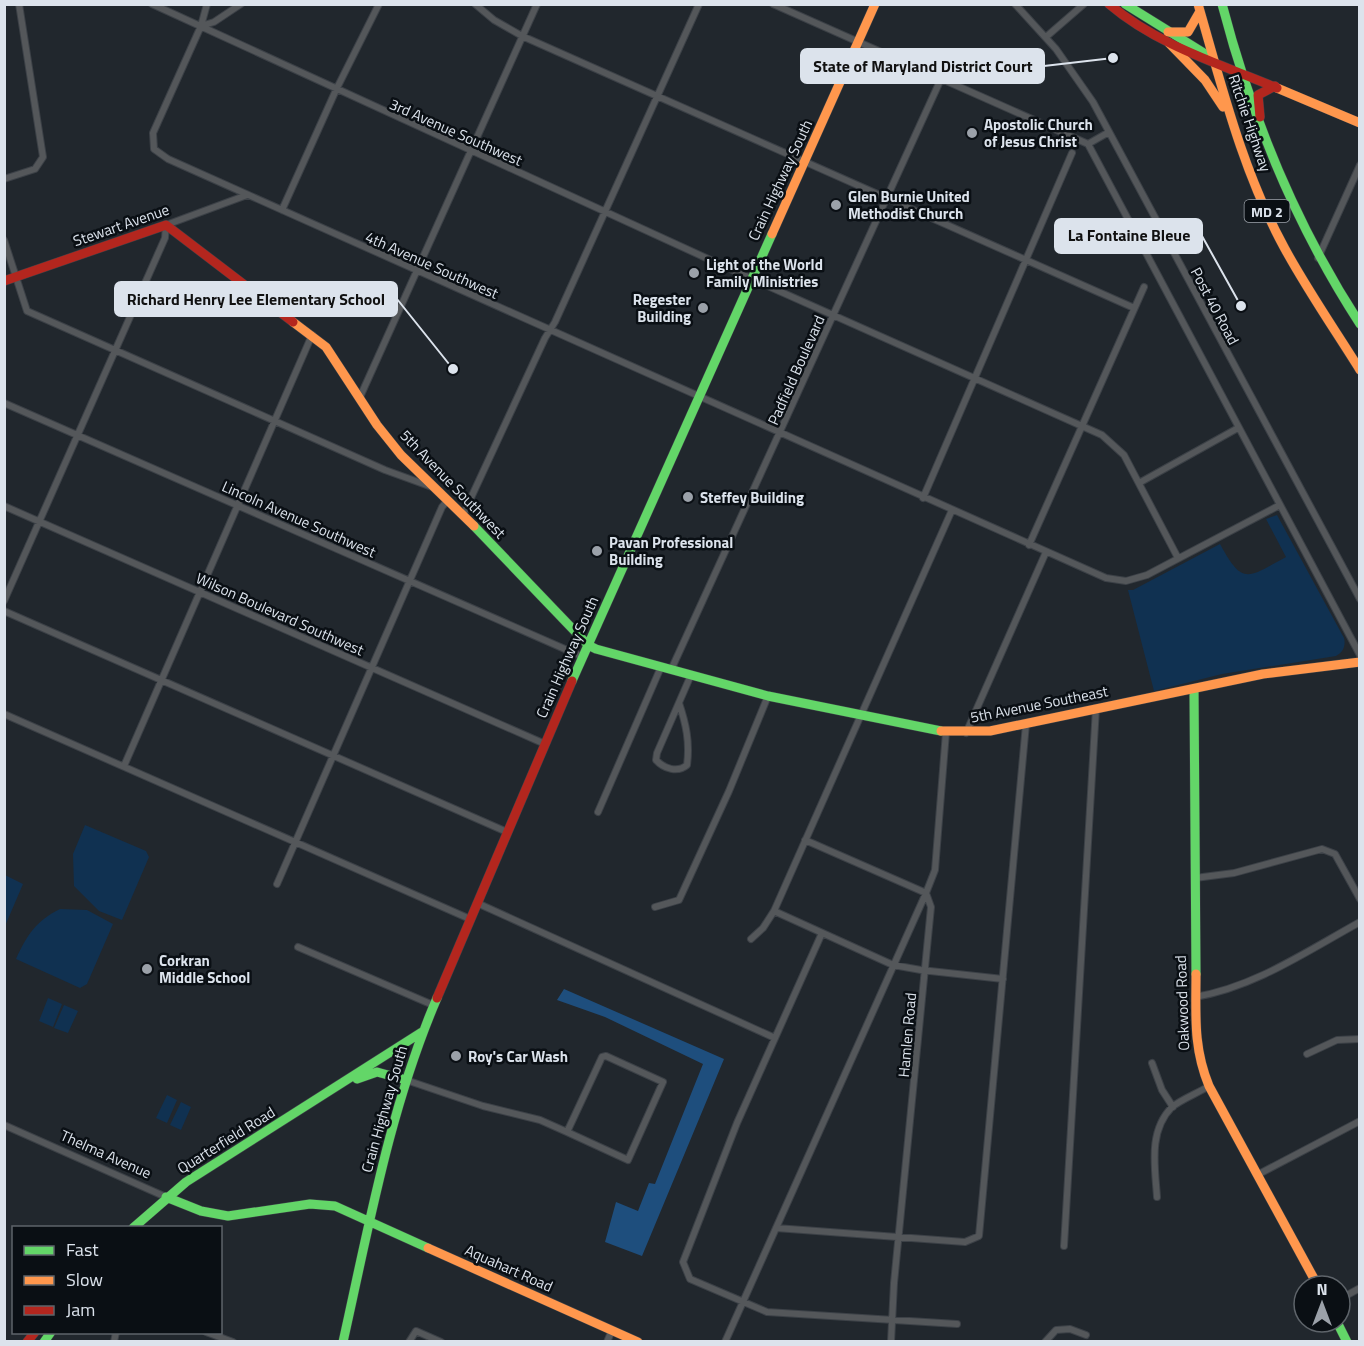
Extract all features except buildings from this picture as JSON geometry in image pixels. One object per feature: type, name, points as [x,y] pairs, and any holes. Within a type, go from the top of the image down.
[{"type":"main road","name":"Crain Highway South","points":[[343,1341],[389,1135],[422,1032],[588,645],[875,4]]},
{"type":"main road","points":[[1108,4],[1130,22],[1169,43],[1212,58],[1359,123]]},
{"type":"main road","points":[[1125,4],[1168,32],[1199,47],[1212,58]]},
{"type":"main road","name":"Ritchie Highway","points":[[1222,4],[1239,70],[1268,155],[1318,258],[1359,324]]},
{"type":"main road","points":[[1168,32],[1188,32],[1199,8]]},
{"type":"main road","name":"Ritchie Highway","points":[[1199,8],[1231,120],[1253,180],[1285,249],[1359,370]]},
{"type":"main road","points":[[1169,43],[1205,80],[1231,120]]},
{"type":"main road","points":[[1268,155],[1257,100],[1261,91],[1275,86]]},
{"type":"main road","name":"Stewart Avenue","points":[[4,281],[166,225]]},
{"type":"main road","name":"5th Avenue Southwest","points":[[166,225],[312,334],[337,359],[385,436],[432,487],[463,514],[588,645]]},
{"type":"main road","name":"5th Avenue Southeast","points":[[588,645],[768,696],[946,732],[965,733],[1026,724],[1273,672],[1359,662]]},
{"type":"main road","name":"Oakwood Road","points":[[1194,689],[1195,997],[1196,1042],[1199,1061],[1209,1086],[1311,1274]]},
{"type":"main road","name":"Quarterfield Road","points":[[134,1226],[166,1197],[422,1032]]},
{"type":"main road","name":"Quarterfield Road","points":[[341,1085],[377,1072],[406,1080]]},
{"type":"main road","name":"Thelma Avenue","points":[[166,1197],[216,1215],[246,1215],[315,1202],[335,1206],[369,1221]]},
{"type":"main road","name":"Aquahart Road","points":[[369,1221],[638,1341]]},
{"type":"street","points":[[4,179],[35,169],[43,157],[19,4]]},
{"type":"street","name":"3rd Avenue Southwest","points":[[152,4],[201,26],[214,35],[1106,437],[1118,447],[1179,558]]},
{"type":"street","points":[[201,26],[207,4]]},
{"type":"street","points":[[201,26],[214,22],[241,4]]},
{"type":"street","points":[[282,210],[336,90],[379,4]]},
{"type":"street","points":[[475,4],[494,20],[522,36],[1134,308]]},
{"type":"street","points":[[360,397],[537,4]]},
{"type":"street","points":[[463,514],[605,212],[699,4]]},
{"type":"street","points":[[772,4],[1088,144],[1238,428],[1354,640],[1359,655]]},
{"type":"street","name":"Post 40 Road","points":[[1015,4],[1046,37],[1081,81],[1359,599]]},
{"type":"street","points":[[1046,37],[1084,4]]},
{"type":"street","name":"4th Avenue Southwest","points":[[201,26],[153,132],[152,141],[156,152],[923,498],[1099,576],[1121,581],[1147,575],[1280,505]]},
{"type":"street","name":"Padfield Boulevard","points":[[671,670],[941,79]]},
{"type":"street","points":[[1088,144],[1109,132]]},
{"type":"street","points":[[923,498],[1072,153]]},
{"type":"street","points":[[1318,258],[1359,165]]},
{"type":"street","name":"Stewart Avenue","points":[[166,225],[247,195]]},
{"type":"street","points":[[4,601],[165,238],[166,225]]},
{"type":"street","points":[[4,240],[27,311],[385,470],[432,487]]},
{"type":"street","points":[[1029,545],[1144,287]]},
{"type":"street","points":[[124,766],[312,334]]},
{"type":"street","name":"Lincoln Avenue Southwest","points":[[4,403],[583,657]]},
{"type":"street","points":[[1139,483],[1238,428]]},
{"type":"street","points":[[277,884],[409,581],[442,507],[447,501]]},
{"type":"street","name":"Wilson Boulevard Southwest","points":[[4,506],[545,744]]},
{"type":"street","points":[[751,939],[763,928],[774,911],[952,510]]},
{"type":"street","points":[[965,733],[1046,552]]},
{"type":"street","points":[[4,611],[507,832]]},
{"type":"street","points":[[598,812],[661,667]]},
{"type":"street","points":[[679,703],[687,729],[689,751],[687,765],[674,770],[661,766],[656,760],[679,703],[691,675]]},
{"type":"street","points":[[655,907],[680,900],[768,696]]},
{"type":"street","points":[[1064,1246],[1096,708]]},
{"type":"street","points":[[4,714],[470,919]]},
{"type":"street","points":[[776,1228],[965,1242],[979,1236],[1026,724]]},
{"type":"street","name":"Hamlen Road","points":[[891,1341],[930,907],[926,893],[935,870],[946,732]]},
{"type":"street","points":[[725,1341],[926,893],[805,840]]},
{"type":"street","points":[[1195,878],[1234,873],[1322,849],[1335,854],[1359,899]]},
{"type":"street","points":[[477,903],[775,1038]]},
{"type":"street","points":[[774,911],[893,965],[925,971],[1003,979]]},
{"type":"street","points":[[1195,997],[1225,992],[1247,983],[1359,922]]},
{"type":"street","points":[[822,933],[737,1123],[683,1262],[690,1279],[768,1312],[957,1324]]},
{"type":"street","points":[[298,947],[433,1005]]},
{"type":"street","points":[[1307,1054],[1337,1040],[1359,1039]]},
{"type":"street","points":[[406,1080],[483,1106],[540,1120],[628,1160],[663,1082],[606,1056],[602,1057],[567,1132]]},
{"type":"street","points":[[1152,1063],[1162,1090],[1173,1107]]},
{"type":"street","points":[[1157,1197],[1154,1148],[1160,1127],[1173,1107],[1209,1086]]},
{"type":"street","points":[[1257,1175],[1359,1121]]},
{"type":"street","name":"Thelma Avenue","points":[[4,1125],[166,1197]]},
{"type":"street","points":[[1045,1341],[1056,1330],[1070,1329],[1086,1335]]},
{"type":"street","points":[[607,1341],[612,1330]]},
{"type":"street","points":[[409,1341],[416,1331],[441,1341]]},
{"type":"street","points":[[212,1334],[233,1341]]},
{"type":"shaded area","points":[[1277,515],[1344,638],[1345,644],[1342,651],[1336,656],[1222,674],[1154,691],[1128,590],[1133,590],[1220,544],[1235,567],[1241,572],[1247,574],[1262,570],[1286,557],[1266,519]]},
{"type":"shaded area","points":[[85,825],[146,851],[149,857],[122,920],[99,911],[74,886],[73,854]]},
{"type":"shaded area","points":[[5,875],[23,884],[5,926]]},
{"type":"shaded area","points":[[60,909],[87,910],[113,924],[87,984],[80,988],[16,959],[33,930],[45,918]]},
{"type":"shaded area","points":[[564,989],[724,1059],[642,1256],[605,1242],[616,1202],[638,1211],[649,1183],[655,1184],[703,1064],[605,1017],[557,1000]]},
{"type":"shaded area","points":[[48,998],[62,1004],[53,1027],[39,1021]]},
{"type":"shaded area","points":[[64,1005],[78,1011],[68,1033],[54,1028]]},
{"type":"shaded area","points":[[167,1095],[177,1100],[167,1123],[156,1118]]},
{"type":"shaded area","points":[[181,1102],[191,1107],[181,1130],[170,1125]]},
{"type":"traffic: fast","points":[[1125,4],[1212,58]]},
{"type":"traffic: fast","points":[[1222,4],[1247,88],[1278,170],[1315,248],[1360,324]]},
{"type":"traffic: fast","points":[[572,681],[772,234]]},
{"type":"traffic: fast","points":[[474,526],[588,645],[596,649],[768,696],[941,731]]},
{"type":"traffic: fast","points":[[1194,689],[1196,974]]},
{"type":"traffic: fast","points":[[343,1342],[393,1124],[406,1081],[437,998]]},
{"type":"traffic: fast","points":[[135,1226],[186,1182],[422,1032]]},
{"type":"traffic: fast","points":[[357,1079],[377,1072],[406,1080]]},
{"type":"traffic: fast","points":[[166,1197],[201,1211],[228,1216],[310,1204],[335,1206],[428,1248]]},
{"type":"traffic: fast","points":[[44,1342],[50,1334]]},
{"type":"traffic: fast","points":[[1343,1334],[1347,1342]]},
{"type":"traffic: slow","points":[[772,234],[875,4]]},
{"type":"traffic: slow","points":[[1198,4],[1245,160],[1270,220],[1303,280],[1360,370]]},
{"type":"traffic: slow","points":[[1168,32],[1188,32],[1199,13]]},
{"type":"traffic: slow","points":[[1169,43],[1205,80],[1223,107]]},
{"type":"traffic: slow","points":[[1277,88],[1360,123]]},
{"type":"traffic: slow","points":[[293,322],[326,347],[377,425],[401,455],[474,526]]},
{"type":"traffic: slow","points":[[941,731],[990,731],[1263,674],[1360,662]]},
{"type":"traffic: slow","points":[[1196,974],[1198,1044],[1209,1086],[1311,1274]]},
{"type":"traffic: slow","points":[[428,1248],[638,1342]]},
{"type":"traffic: jam","points":[[1109,4],[1147,31],[1168,42],[1277,88]]},
{"type":"traffic: jam","points":[[1260,117],[1258,95],[1275,86]]},
{"type":"traffic: jam","points":[[4,281],[166,225],[293,322]]},
{"type":"traffic: jam","points":[[437,998],[572,681]]},
{"type":"traffic: jam","points":[[27,1342],[33,1334]]},
{"type":"place","name":"State of Maryland District Court","points":[[1113,58]]},
{"type":"place","name":"Apostolic Church of Jesus Christ","points":[[972,133]]},
{"type":"place","name":"Glen Burnie United Methodist Church","points":[[836,205]]},
{"type":"place","name":"Light of the World Family Ministries","points":[[694,273]]},
{"type":"place","name":"La Fontaine Bleue","points":[[1241,306]]},
{"type":"place","name":"Regester Building","points":[[703,308]]},
{"type":"place","name":"Richard Henry Lee Elementary School","points":[[453,369]]},
{"type":"place","name":"Steffey Building","points":[[688,497]]},
{"type":"place","name":"Pavan Professional Building","points":[[597,551]]},
{"type":"place","name":"Corkran Middle School","points":[[147,969]]},
{"type":"place","name":"Roy's Car Wash","points":[[456,1056]]}]
